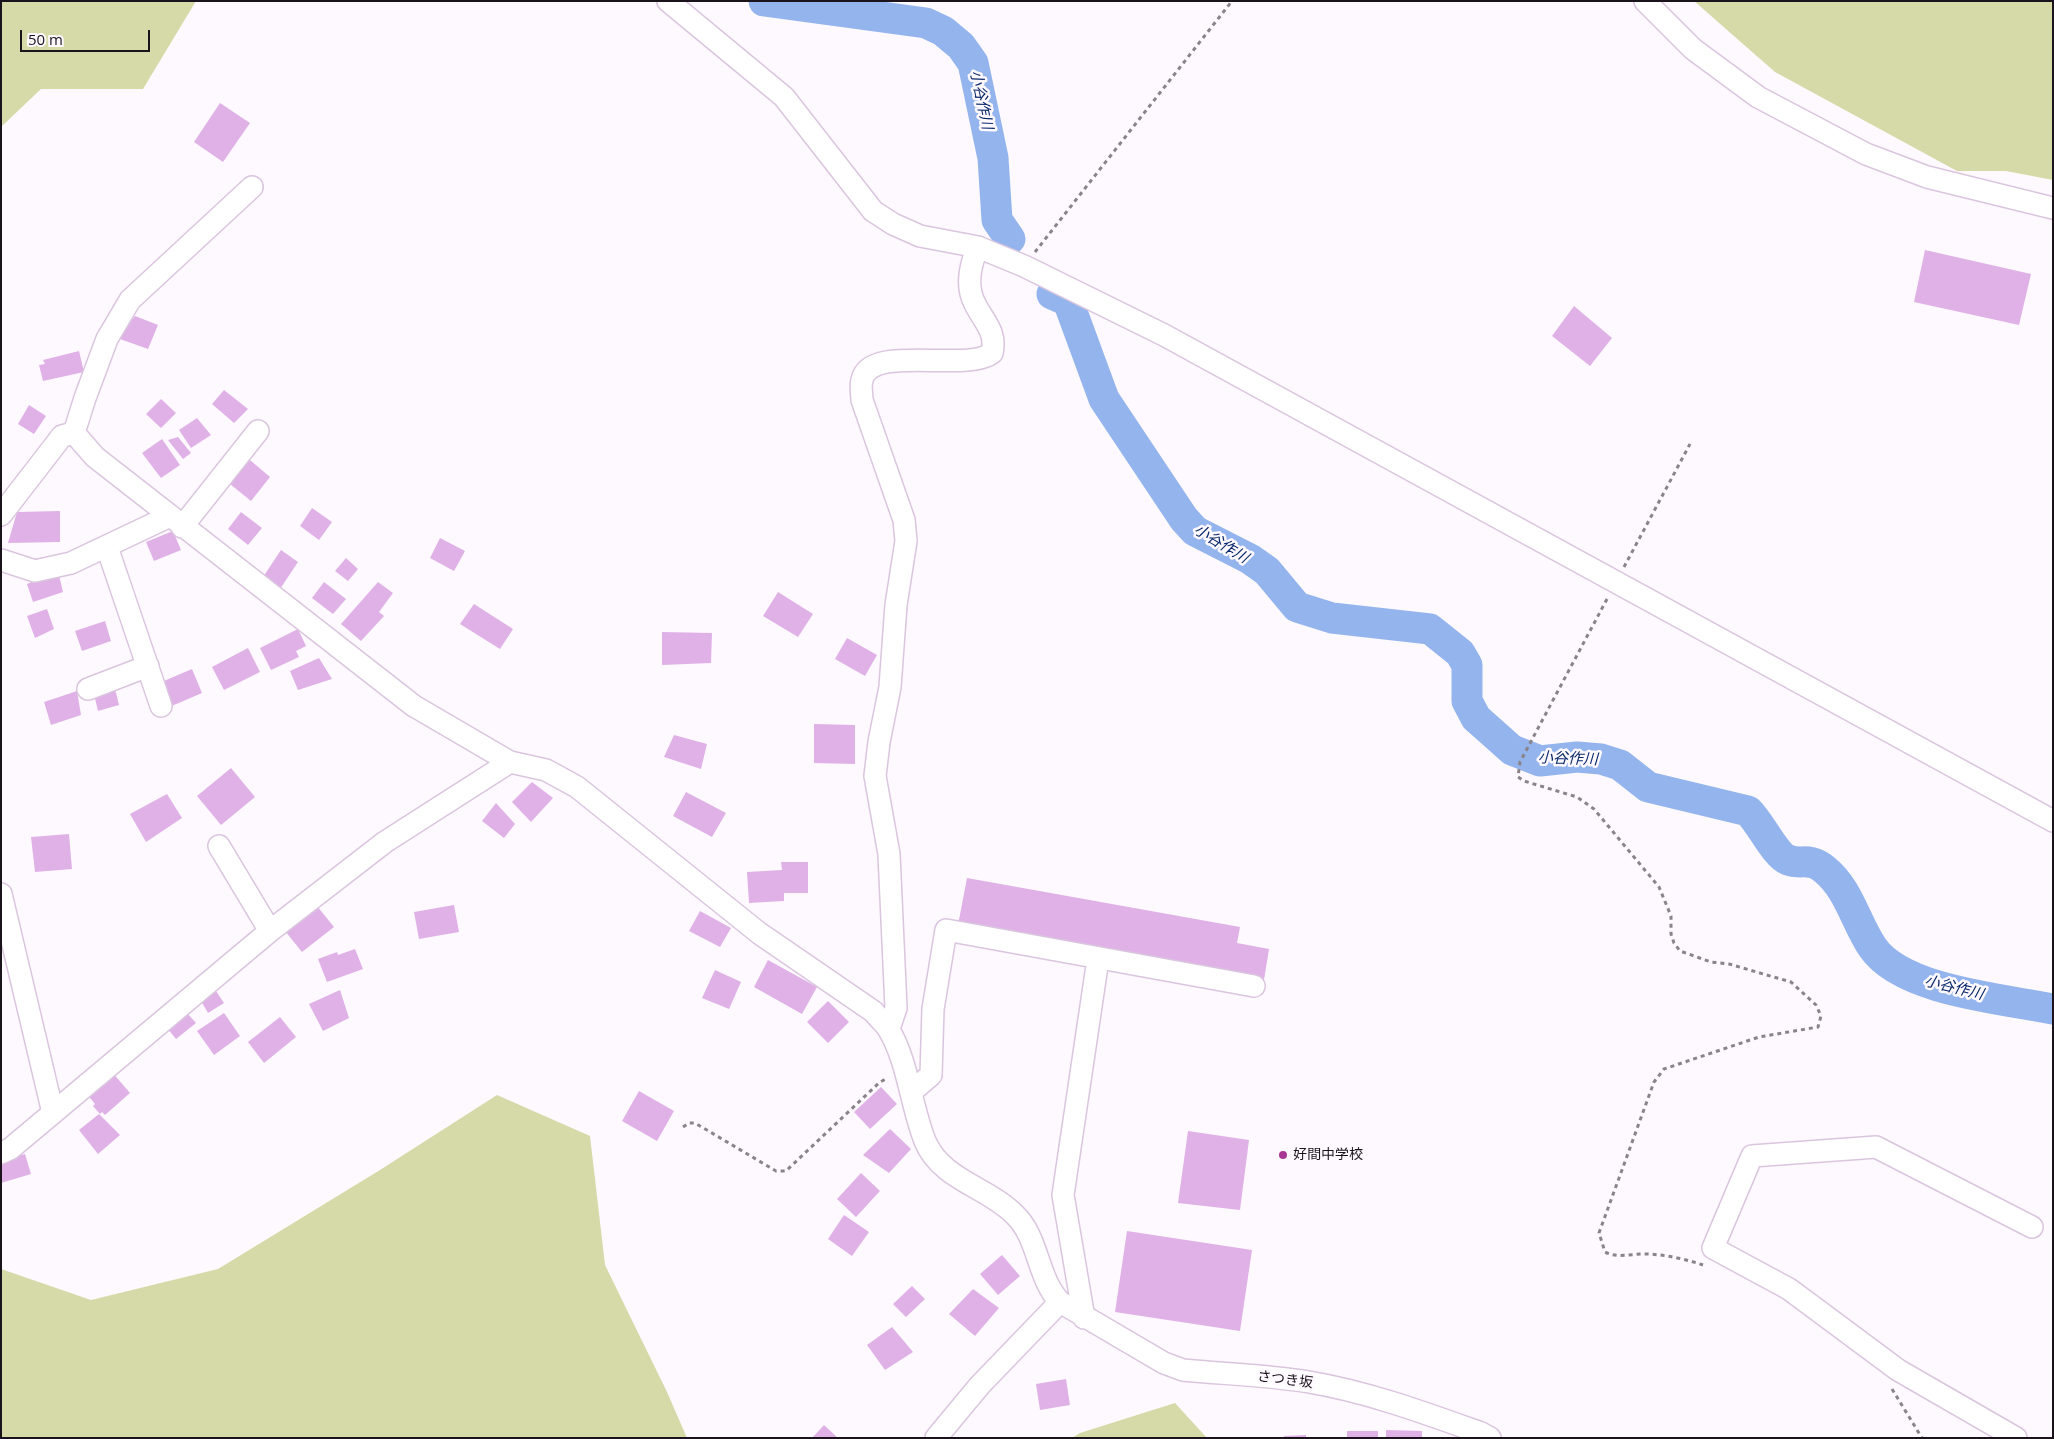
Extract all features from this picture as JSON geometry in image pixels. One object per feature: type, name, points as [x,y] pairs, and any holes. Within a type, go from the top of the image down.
[{"type":"street","points":[[668,1],[784,97],[873,211],[892,224],[920,236],[978,247],[1024,266],[1164,335],[2053,821]]},
{"type":"street","points":[[1645,1],[1693,49],[1758,97],[1866,154],[1927,178],[2053,208]]},
{"type":"street","points":[[74,433],[107,339],[130,300],[252,187]]},
{"type":"street","points":[[889,1029],[896,1008],[889,854],[875,776],[879,742],[890,687],[896,605],[906,541],[904,520],[862,400],[862,379],[868,370],[884,362],[902,359],[943,362],[986,358],[992,354],[995,342],[987,322],[974,302],[968,275],[978,247]]},
{"type":"street","points":[[1,560],[35,570],[71,563],[176,521],[258,430]]},
{"type":"street","points":[[1,515],[62,436],[74,433]]},
{"type":"street","points":[[74,433],[95,457],[414,706],[510,762],[546,770],[577,787],[759,933],[874,1012],[889,1029],[904,1070],[925,1142],[938,1160],[954,1176],[1015,1215],[1026,1230],[1052,1294],[1060,1302],[980,1385],[936,1438]]},
{"type":"street","points":[[107,547],[161,706]]},
{"type":"street","points":[[88,689],[148,666]]},
{"type":"street","points":[[1,1153],[10,1150],[270,931],[385,842],[510,762]]},
{"type":"street","points":[[219,846],[270,931]]},
{"type":"street","points":[[1,894],[53,1113]]},
{"type":"street","points":[[911,1092],[931,1075],[933,1009],[946,930],[1254,986]]},
{"type":"street","points":[[1084,1318],[1063,1195],[1098,959]]},
{"type":"street","points":[[2016,1438],[1898,1370],[1789,1289],[1713,1248],[1752,1156],[1876,1147],[2032,1227]]},
{"type":"street","name":"さつき坂","points":[[1060,1302],[1084,1318],[1164,1363],[1182,1370],[1308,1382],[1342,1389],[1386,1400],[1481,1433],[1490,1438]]},
{"type":"path","points":[[1024,266],[1232,1]]},
{"type":"path","points":[[1526,751],[1520,762],[1518,777],[1524,781],[1577,797],[1594,809],[1659,887],[1671,916],[1671,934],[1674,943],[1680,951],[1711,962],[1728,964],[1792,982],[1816,1005],[1821,1016],[1818,1026],[1759,1038],[1674,1066],[1658,1074],[1654,1082],[1599,1234],[1605,1252],[1613,1256],[1647,1254],[1674,1257],[1710,1268]]},
{"type":"path","points":[[683,1127],[688,1123],[695,1123],[776,1170],[786,1171],[880,1082],[904,1070]]},
{"type":"path","points":[[1890,1386],[1922,1438]]},
{"type":"green space","points":[[1,1],[196,1],[143,89],[41,89],[1,127]]},
{"type":"green space","points":[[1694,1],[2053,1],[2053,180],[2006,171],[1957,171],[1775,72]]},
{"type":"green space","points":[[497,1095],[590,1136],[605,1265],[667,1392],[687,1438],[1,1438],[1,1269],[91,1300],[218,1269],[380,1170]]},
{"type":"green space","points":[[1175,1403],[1207,1438],[1072,1438],[1080,1433]]},
{"type":"building","points":[[220,103],[250,123],[223,162],[194,142]]},
{"type":"building","points":[[1925,250],[2031,274],[2019,325],[1914,302]]},
{"type":"building","points":[[1574,306],[1612,338],[1590,366],[1552,336]]},
{"type":"building","points":[[135,316],[158,325],[148,349],[117,338]]},
{"type":"building","points":[[79,351],[84,372],[43,381],[39,365],[45,364],[43,360]]},
{"type":"building","points":[[224,390],[248,409],[234,423],[212,404]]},
{"type":"building","points":[[161,399],[176,413],[161,428],[146,414]]},
{"type":"building","points":[[29,405],[46,416],[34,434],[18,424]]},
{"type":"building","points":[[197,418],[211,435],[191,448],[179,430]]},
{"type":"building","points":[[178,437],[191,453],[183,459],[168,440]]},
{"type":"building","points":[[162,439],[180,465],[161,478],[142,453]]},
{"type":"building","points":[[250,460],[270,477],[251,501],[230,484]]},
{"type":"building","points":[[312,508],[332,522],[319,540],[300,526]]},
{"type":"building","points":[[60,511],[60,542],[8,543],[17,512]]},
{"type":"building","points":[[241,512],[262,528],[248,545],[228,529]]},
{"type":"building","points":[[173,531],[181,550],[154,561],[146,542]]},
{"type":"building","points":[[440,538],[465,551],[454,571],[430,558]]},
{"type":"building","points":[[281,550],[298,562],[278,592],[261,580]]},
{"type":"building","points":[[346,558],[358,569],[348,581],[335,571]]},
{"type":"building","points":[[58,571],[63,592],[33,602],[27,584]]},
{"type":"building","points":[[324,582],[346,599],[333,614],[312,598]]},
{"type":"building","points":[[378,582],[393,593],[379,612],[384,616],[361,641],[341,624]]},
{"type":"building","points":[[778,592],[813,614],[798,637],[763,616]]},
{"type":"building","points":[[474,604],[513,629],[500,649],[460,624]]},
{"type":"building","points":[[47,609],[54,629],[35,638],[27,616]]},
{"type":"building","points":[[105,621],[111,641],[82,651],[75,631]]},
{"type":"building","points":[[298,629],[306,646],[296,651],[299,657],[271,670],[260,648]]},
{"type":"building","points":[[662,632],[712,633],[711,663],[662,665]]},
{"type":"building","points":[[847,638],[877,655],[865,676],[835,659]]},
{"type":"building","points":[[248,648],[260,672],[224,690],[212,667]]},
{"type":"building","points":[[319,658],[332,679],[298,690],[290,671]]},
{"type":"building","points":[[192,669],[202,693],[167,708],[157,684]]},
{"type":"building","points":[[114,685],[119,705],[98,711],[93,690]]},
{"type":"building","points":[[77,691],[81,715],[51,725],[44,702]]},
{"type":"building","points":[[814,724],[855,725],[855,764],[814,763]]},
{"type":"building","points":[[674,735],[707,744],[701,769],[664,757]]},
{"type":"building","points":[[231,768],[255,797],[221,825],[197,796]]},
{"type":"building","points":[[532,782],[553,798],[531,822],[512,802]]},
{"type":"building","points":[[686,792],[726,813],[712,837],[673,816]]},
{"type":"building","points":[[167,794],[182,818],[146,842],[130,814]]},
{"type":"building","points":[[496,803],[515,824],[504,838],[482,821]]},
{"type":"building","points":[[69,834],[72,869],[35,872],[31,837]]},
{"type":"building","points":[[781,862],[808,862],[808,893],[784,893],[784,901],[749,903],[747,872],[782,870]]},
{"type":"building","points":[[967,878],[1240,927],[1237,943],[1269,949],[1264,980],[958,925]]},
{"type":"building","points":[[454,905],[459,932],[419,939],[414,912]]},
{"type":"building","points":[[317,906],[334,927],[302,952],[285,931]]},
{"type":"building","points":[[700,911],[731,928],[720,947],[689,931]]},
{"type":"building","points":[[355,949],[363,969],[327,982],[318,959],[337,952],[338,955]]},
{"type":"building","points":[[768,960],[817,987],[802,1014],[754,987]]},
{"type":"building","points":[[715,970],[741,982],[729,1009],[702,998]]},
{"type":"building","points":[[212,985],[224,1003],[208,1013],[197,994]]},
{"type":"building","points":[[340,990],[349,1018],[323,1031],[309,1004]]},
{"type":"building","points":[[828,1001],[849,1022],[828,1043],[807,1022]]},
{"type":"building","points":[[186,1012],[196,1023],[176,1039],[167,1028]]},
{"type":"building","points":[[224,1013],[240,1036],[214,1055],[197,1031]]},
{"type":"building","points":[[280,1017],[296,1037],[264,1063],[248,1042]]},
{"type":"building","points":[[111,1071],[130,1093],[105,1115],[102,1112],[100,1114],[93,1106],[95,1104],[86,1093]]},
{"type":"building","points":[[881,1087],[897,1104],[870,1129],[854,1112]]},
{"type":"building","points":[[639,1091],[674,1111],[657,1141],[622,1121]]},
{"type":"building","points":[[99,1114],[120,1135],[98,1154],[79,1130]]},
{"type":"building","points":[[890,1129],[911,1149],[889,1173],[863,1155]]},
{"type":"building","points":[[1188,1131],[1249,1140],[1240,1210],[1178,1203]]},
{"type":"building","points":[[25,1154],[31,1174],[1,1183],[1,1161]]},
{"type":"building","points":[[861,1173],[880,1191],[856,1217],[837,1199]]},
{"type":"building","points":[[844,1215],[869,1232],[852,1256],[828,1239]]},
{"type":"building","points":[[1127,1231],[1252,1250],[1240,1331],[1115,1312]]},
{"type":"building","points":[[1002,1255],[1020,1276],[998,1295],[980,1274]]},
{"type":"building","points":[[912,1286],[925,1299],[906,1317],[893,1304]]},
{"type":"building","points":[[973,1289],[999,1308],[975,1336],[949,1314]]},
{"type":"building","points":[[892,1327],[913,1352],[885,1370],[867,1345]]},
{"type":"building","points":[[1066,1379],[1070,1405],[1040,1410],[1036,1384]]},
{"type":"building","points":[[824,1425],[838,1438],[812,1438]]},
{"type":"building","points":[[1386,1430],[1422,1431],[1422,1438],[1386,1438]]},
{"type":"building","points":[[1347,1431],[1378,1431],[1378,1438],[1347,1438]]},
{"type":"building","points":[[1306,1435],[1306,1438],[1284,1438],[1284,1436]]},
{"type":"waterway","name":"小谷作川","points":[[764,1],[926,23],[943,31],[961,46],[973,63],[993,158],[997,220],[1010,239]]},
{"type":"waterway","name":"小谷作川","points":[[1052,294],[1068,301],[1104,399],[1184,519],[1195,531],[1250,559],[1267,571],[1297,607],[1332,618],[1430,629],[1460,653],[1467,665],[1467,701],[1476,718],[1512,750],[1540,761],[1577,757],[1601,759],[1620,765],[1648,787],[1748,811],[1783,857],[1793,861],[1814,863],[1833,877],[1846,896],[1873,948],[1887,963],[1930,984],[1982,997],[2053,1009]]},
{"type":"place","name":"好間中学校","points":[[1283,1155]]}]
